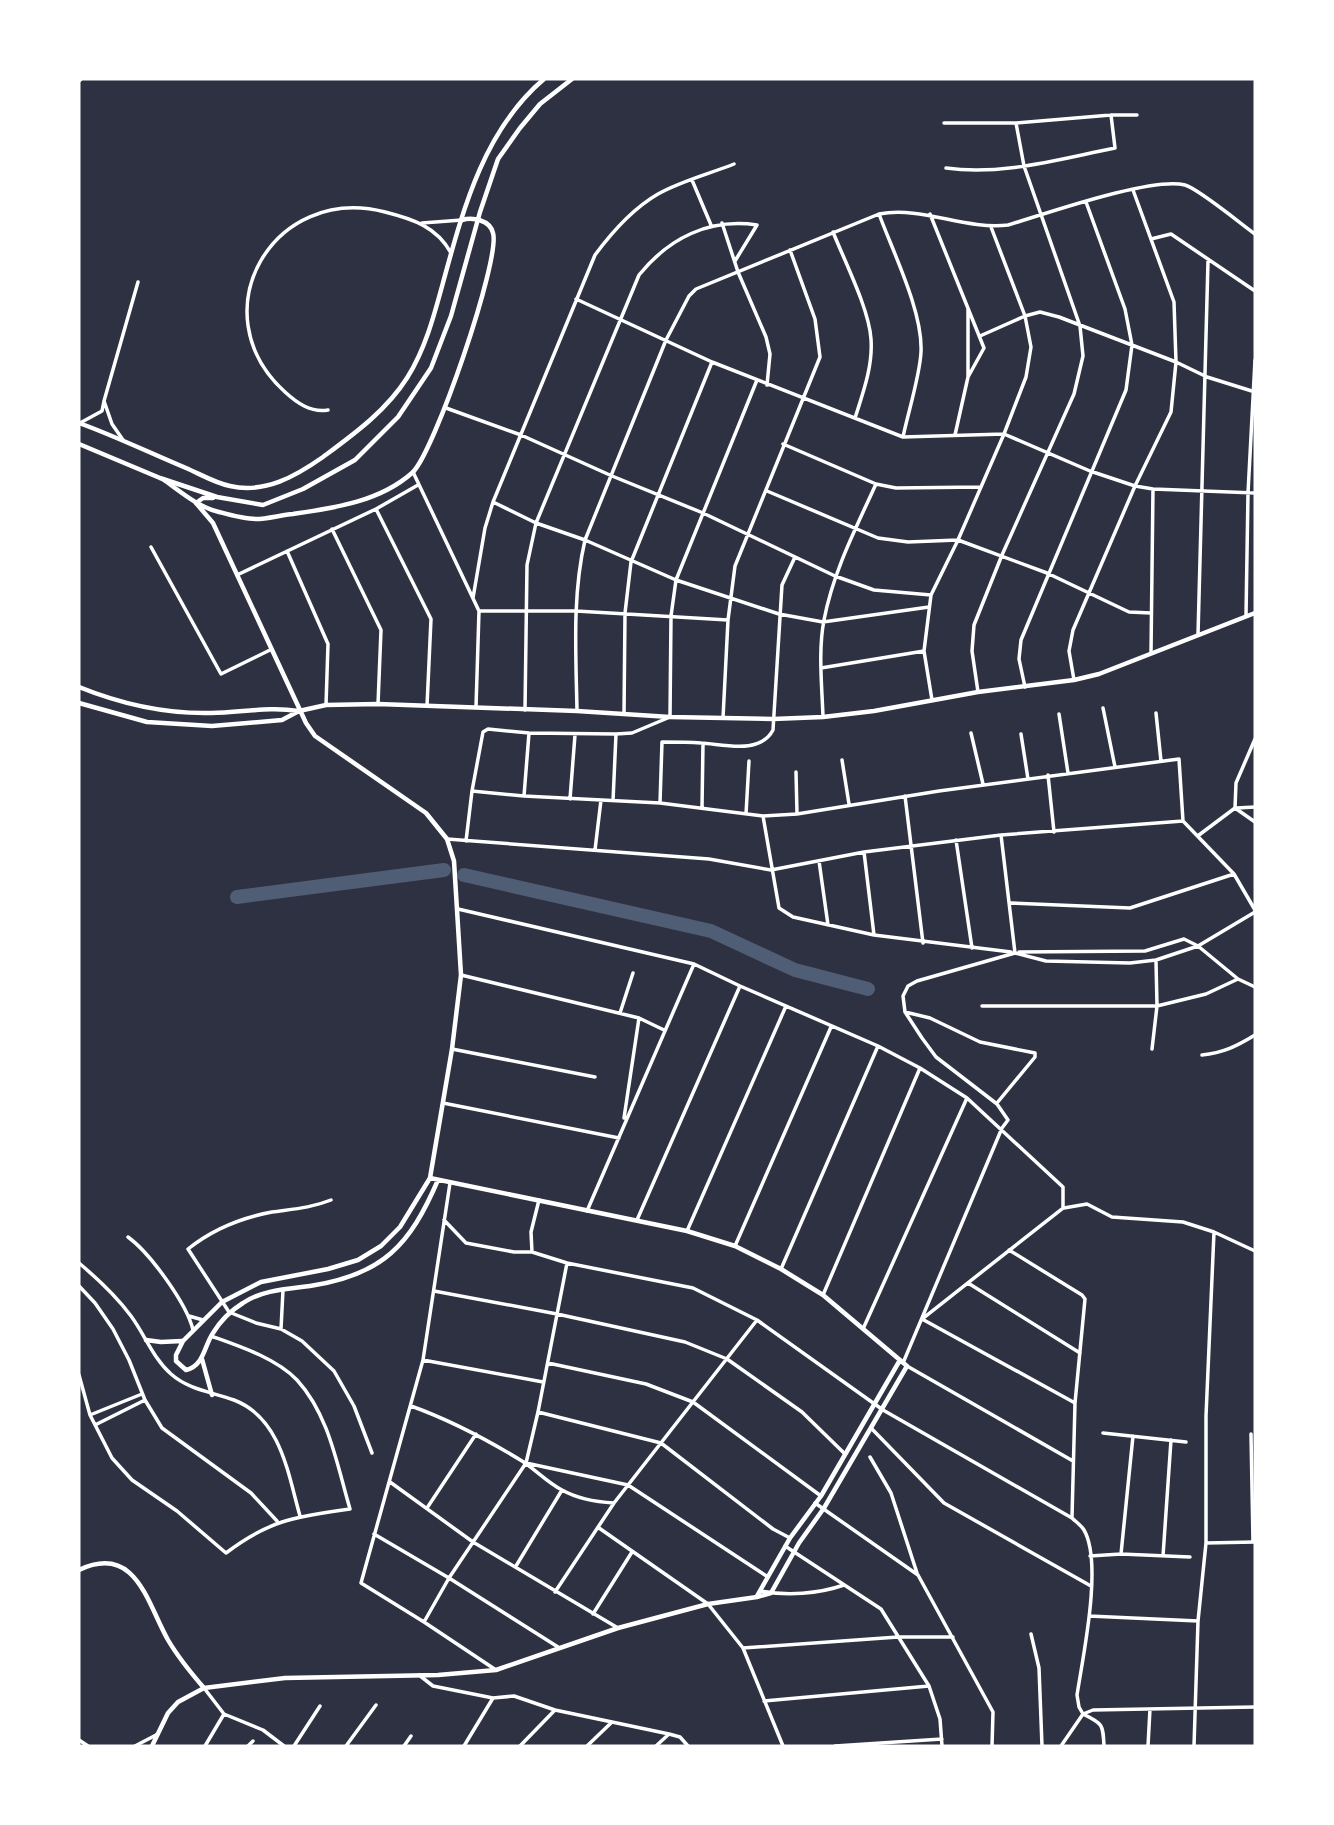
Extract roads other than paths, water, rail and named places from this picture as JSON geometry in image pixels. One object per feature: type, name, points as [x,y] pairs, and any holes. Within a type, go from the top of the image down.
[{"type":"street","points":[[79,423],[230,486],[258,488],[301,472],[382,410],[408,376],[433,317],[451,253],[481,165],[493,141],[523,97],[544,79]]},
{"type":"street","points":[[196,503],[203,498],[217,498],[263,505],[303,489],[355,460],[398,417],[430,368],[451,316],[477,220],[498,159],[540,104],[572,79]]},
{"type":"street","points":[[944,123],[1016,123],[1137,115]]},
{"type":"street","points":[[946,168],[973,172],[1024,166],[1115,148],[1112,116]]},
{"type":"street","points":[[978,692],[972,651],[974,625],[1002,555],[1074,394],[1083,356],[1080,326],[1024,166],[1016,123]]},
{"type":"street","points":[[473,598],[485,528],[493,502],[595,255],[632,213],[658,194],[734,164]]},
{"type":"street","points":[[692,180],[711,225]]},
{"type":"street","points":[[577,711],[576,611],[579,566],[585,540],[666,340],[689,296],[696,289],[879,214],[896,211],[930,214],[991,227],[1166,183],[1187,186],[1255,234]]},
{"type":"street","points":[[1074,680],[1069,651],[1073,631],[1135,486],[1171,412],[1175,362],[1174,303],[1133,190]]},
{"type":"street","points":[[1025,687],[1019,659],[1021,640],[1126,390],[1132,345],[1125,309],[1086,202]]},
{"type":"street","points":[[160,478],[196,503],[218,512],[256,519],[326,509],[364,500],[413,472],[446,408],[485,288],[494,244],[491,227],[477,220],[421,223],[354,206],[330,209],[289,228],[270,247],[252,276],[247,299],[248,327],[258,359],[273,381],[297,403],[320,411],[328,410]]},
{"type":"street","points":[[465,210],[472,215],[480,212]]},
{"type":"street","points":[[879,214],[909,292],[921,352],[903,436]]},
{"type":"street","points":[[930,214],[984,348],[968,377]]},
{"type":"street","points":[[525,710],[527,565],[536,523],[639,275],[656,254],[711,225],[737,222],[757,225],[735,261]]},
{"type":"street","points":[[421,223],[439,237],[451,253]]},
{"type":"street","points":[[722,223],[738,272],[766,337],[770,354],[767,385]]},
{"type":"street","points":[[932,700],[924,651],[931,595],[1004,434],[1026,377],[1031,347],[1025,316],[991,227]]},
{"type":"street","points":[[833,232],[861,303],[871,337],[870,369],[855,418]]},
{"type":"street","points":[[1151,239],[1171,234],[1255,291]]},
{"type":"street","points":[[723,718],[728,620],[735,566],[820,357],[819,337],[790,250]]},
{"type":"street","points":[[1198,635],[1207,377],[1208,261]]},
{"type":"street","points":[[79,423],[102,411],[138,282]]},
{"type":"street","points":[[576,299],[712,362],[903,436],[1004,434],[1090,471],[1135,486],[1255,493]]},
{"type":"street","points":[[955,435],[968,377],[967,303]]},
{"type":"street","points":[[980,335],[1040,312],[1132,345],[1207,377],[1255,392]]},
{"type":"street","points":[[1246,616],[1248,493],[1255,360]]},
{"type":"street","points":[[624,714],[625,614],[631,562],[712,362]]},
{"type":"street","points":[[670,717],[671,615],[677,580],[757,380]]},
{"type":"street","points":[[104,401],[112,424],[124,442]]},
{"type":"street","points":[[446,408],[521,435],[703,513],[835,576],[874,590],[931,595]]},
{"type":"street","points":[[79,444],[160,478],[217,498]]},
{"type":"street","points":[[783,444],[876,484],[896,488],[982,487]]},
{"type":"street","points":[[413,472],[479,611],[476,708]]},
{"type":"street","points":[[823,717],[823,622],[835,576],[876,484]]},
{"type":"street","points":[[237,575],[376,509],[418,485]]},
{"type":"street","points":[[1151,653],[1153,489]]},
{"type":"street","points":[[766,491],[878,538],[908,542],[958,540],[1047,573],[1129,612],[1152,612]]},
{"type":"street","points":[[493,502],[536,523],[585,540],[631,562],[779,614],[823,622],[929,607]]},
{"type":"street","points":[[196,503],[213,523],[299,711],[315,736],[426,813],[447,839],[454,861],[461,975],[452,1049],[430,1178],[400,1227],[381,1247],[358,1260],[328,1269],[261,1282],[222,1302],[183,1341],[176,1354],[179,1366],[190,1370],[202,1358],[211,1336],[229,1311],[248,1299],[283,1290],[330,1283],[374,1265],[396,1249],[411,1233],[426,1210],[438,1180]]},
{"type":"street","points":[[376,509],[431,619],[426,706]]},
{"type":"street","points":[[332,529],[381,630],[378,704]]},
{"type":"street","points":[[151,547],[221,674],[270,650]]},
{"type":"street","points":[[287,551],[328,644],[326,705]]},
{"type":"street","points":[[660,803],[662,742],[735,747],[756,744],[768,738],[772,730],[782,585],[795,557]]},
{"type":"street","points":[[479,611],[576,611],[728,620]]},
{"type":"street","points":[[79,703],[147,722],[212,726],[282,720],[299,711],[326,705],[378,704],[670,717],[823,717],[1099,674],[1255,613]]},
{"type":"street","points":[[821,668],[924,651]]},
{"type":"street","points":[[79,687],[103,697],[180,712],[211,713],[280,708],[299,711]]},
{"type":"street","points":[[1103,708],[1115,767]]},
{"type":"street","points":[[1156,713],[1161,761]]},
{"type":"street","points":[[1059,714],[1068,773]]},
{"type":"street","points":[[466,841],[481,736],[488,729],[575,735],[617,734],[632,733],[670,717]]},
{"type":"street","points":[[524,796],[529,733]]},
{"type":"street","points":[[971,733],[983,784]]},
{"type":"street","points":[[613,801],[617,734]]},
{"type":"street","points":[[1021,734],[1028,779]]},
{"type":"street","points":[[570,799],[575,735]]},
{"type":"street","points":[[1235,808],[1237,783],[1253,751],[1255,739]]},
{"type":"street","points":[[702,808],[704,743]]},
{"type":"street","points":[[152,1746],[168,1713],[178,1702],[204,1688],[285,1678],[496,1670],[618,1628],[708,1604],[771,1593],[883,1410],[1002,1128],[1008,1120],[997,1104],[936,1057],[905,1012],[903,996],[908,986],[917,981],[1015,953],[1046,961],[1156,960],[1198,946],[1255,911],[1234,874],[1183,821],[1179,759],[983,784],[797,814],[763,816],[660,803],[472,791]]},
{"type":"street","points":[[842,760],[849,804]]},
{"type":"street","points":[[746,814],[749,761]]},
{"type":"street","points":[[796,772],[797,814]]},
{"type":"street","points":[[1048,775],[1054,832]]},
{"type":"street","points":[[905,796],[923,943]]},
{"type":"street","points":[[595,850],[601,800]]},
{"type":"street","points":[[1199,835],[1235,808],[1255,807]]},
{"type":"street","points":[[1235,808],[1255,822]]},
{"type":"street","points":[[763,816],[779,908],[793,917],[923,943],[1015,953],[1145,951],[1184,939],[1198,946],[1238,979],[1255,987]]},
{"type":"street","points":[[447,839],[709,859],[771,870],[864,852],[956,840],[1183,821]]},
{"type":"street","points":[[1001,835],[1015,953]]},
{"type":"street","points":[[956,840],[972,948]]},
{"type":"street","points":[[864,852],[874,935]]},
{"type":"street","points":[[819,861],[828,925]]},
{"type":"street","points":[[1011,903],[1130,908],[1234,874]]},
{"type":"street","points":[[458,909],[694,964],[878,1046],[920,1068],[967,1098],[1002,1128],[1063,1187],[1063,1208]]},
{"type":"street","points":[[1143,962],[1145,951]]},
{"type":"street","points":[[1152,1049],[1157,1006],[1156,960]]},
{"type":"street","points":[[587,1211],[694,964]]},
{"type":"street","points":[[620,1013],[633,973]]},
{"type":"street","points":[[461,975],[639,1018],[664,1030]]},
{"type":"street","points":[[982,1006],[1157,1006],[1206,994],[1238,979]]},
{"type":"street","points":[[637,1220],[740,986]]},
{"type":"street","points":[[687,1231],[786,1006]]},
{"type":"street","points":[[905,1012],[930,1017],[980,1042],[1035,1053],[1035,1057],[997,1104]]},
{"type":"street","points":[[624,1124],[639,1018]]},
{"type":"street","points":[[735,1246],[831,1027]]},
{"type":"street","points":[[1202,1055],[1218,1054],[1255,1035]]},
{"type":"street","points":[[781,1269],[878,1046]]},
{"type":"street","points":[[452,1049],[596,1077]]},
{"type":"street","points":[[823,1295],[920,1068]]},
{"type":"street","points":[[862,1329],[967,1098]]},
{"type":"street","points":[[443,1103],[619,1139]]},
{"type":"street","points":[[430,1178],[687,1231],[735,1246],[781,1269],[823,1295],[903,1363],[1073,1461]]},
{"type":"street","points":[[450,1182],[423,1360],[360,1583],[496,1670]]},
{"type":"street","points":[[331,1200],[298,1210],[276,1212],[232,1223],[207,1234],[188,1249],[229,1311],[257,1323],[281,1329],[302,1341],[334,1371],[354,1406],[372,1453]]},
{"type":"street","points":[[532,1252],[531,1231],[539,1200]]},
{"type":"street","points":[[922,1319],[1063,1208],[1087,1204],[1112,1217],[1183,1222],[1214,1232],[1255,1251]]},
{"type":"street","points":[[444,1220],[466,1243],[532,1252],[567,1263],[694,1288],[757,1320],[874,1405],[1072,1518],[1083,1528],[1090,1556],[1091,1586],[1077,1695],[1083,1714],[1104,1728],[1104,1746]]},
{"type":"street","points":[[1194,1746],[1198,1621],[1206,1543],[1206,1416],[1214,1232]]},
{"type":"street","points":[[128,1237],[152,1262],[190,1316],[193,1331]]},
{"type":"street","points":[[1009,1250],[1085,1299],[1075,1403],[1072,1518]]},
{"type":"street","points":[[79,1263],[131,1316],[160,1362],[172,1375],[212,1395],[235,1400],[254,1412],[269,1427],[279,1444],[300,1516]]},
{"type":"street","points":[[424,1622],[449,1578],[526,1463],[567,1263]]},
{"type":"street","points":[[968,1283],[1080,1353]]},
{"type":"street","points":[[79,1286],[113,1329],[142,1394],[162,1428],[251,1493],[277,1521]]},
{"type":"street","points":[[281,1329],[283,1290]]},
{"type":"street","points":[[434,1292],[557,1314],[685,1342],[727,1359],[802,1412],[845,1454]]},
{"type":"street","points":[[190,1316],[202,1320]]},
{"type":"street","points":[[922,1319],[1075,1403]]},
{"type":"street","points":[[555,1592],[614,1503],[757,1320]]},
{"type":"street","points":[[79,1375],[90,1415],[112,1458],[132,1480],[177,1511],[226,1553],[246,1537],[277,1521],[350,1508],[329,1434],[312,1401],[296,1379],[274,1363],[211,1336]]},
{"type":"street","points":[[146,1340],[183,1341]]},
{"type":"street","points":[[202,1358],[212,1395]]},
{"type":"street","points":[[423,1360],[543,1382]]},
{"type":"street","points":[[548,1363],[646,1384],[693,1402],[821,1496]]},
{"type":"street","points":[[757,1597],[785,1546],[821,1496],[874,1405],[903,1363]]},
{"type":"street","points":[[90,1415],[142,1394]]},
{"type":"street","points":[[94,1425],[145,1400]]},
{"type":"street","points":[[411,1406],[476,1434],[526,1463],[562,1490],[593,1501],[614,1503]]},
{"type":"street","points":[[538,1412],[661,1443],[773,1529],[790,1538]]},
{"type":"street","points":[[871,1428],[944,1503],[1091,1586]]},
{"type":"street","points":[[1103,1433],[1186,1442]]},
{"type":"street","points":[[427,1508],[476,1434]]},
{"type":"street","points":[[1206,1543],[1254,1542],[1251,1434]]},
{"type":"street","points":[[1121,1554],[1133,1436]]},
{"type":"street","points":[[1163,1556],[1171,1440]]},
{"type":"street","points":[[870,1457],[891,1493],[918,1575],[993,1712],[992,1746]]},
{"type":"street","points":[[526,1463],[628,1485],[768,1577]]},
{"type":"street","points":[[390,1482],[473,1542],[618,1628]]},
{"type":"street","points":[[516,1566],[562,1490]]},
{"type":"street","points":[[816,1503],[918,1575]]},
{"type":"street","points":[[598,1528],[708,1604],[743,1648],[783,1746]]},
{"type":"street","points":[[374,1534],[558,1647]]},
{"type":"street","points":[[785,1546],[881,1609],[929,1686],[940,1719],[942,1746]]},
{"type":"street","points":[[593,1614],[632,1552]]},
{"type":"street","points":[[1090,1556],[1121,1554],[1190,1557]]},
{"type":"street","points":[[79,1570],[104,1564],[117,1565],[132,1573],[146,1593],[167,1639],[224,1714],[263,1730],[284,1746]]},
{"type":"street","points":[[760,1591],[785,1594],[832,1589],[845,1584]]},
{"type":"street","points":[[1089,1616],[1198,1621]]},
{"type":"street","points":[[1031,1634],[1038,1668],[1042,1746]]},
{"type":"street","points":[[743,1648],[898,1637],[953,1637]]},
{"type":"street","points":[[417,1674],[433,1686],[493,1698],[514,1696],[555,1710],[680,1737],[688,1746]]},
{"type":"street","points":[[764,1701],[929,1686]]},
{"type":"street","points":[[464,1746],[493,1698]]},
{"type":"street","points":[[346,1746],[376,1705]]},
{"type":"street","points":[[294,1746],[320,1706]]},
{"type":"street","points":[[1061,1746],[1083,1714],[1093,1710],[1255,1707]]},
{"type":"street","points":[[1148,1746],[1150,1709]]},
{"type":"street","points":[[520,1746],[555,1710]]},
{"type":"street","points":[[205,1746],[224,1714]]},
{"type":"street","points":[[587,1746],[612,1722]]},
{"type":"street","points":[[135,1746],[159,1733]]},
{"type":"street","points":[[656,1746],[669,1734]]},
{"type":"street","points":[[404,1746],[411,1736]]},
{"type":"street","points":[[835,1746],[942,1739]]},
{"type":"street","points":[[79,1740],[88,1746]]},
{"type":"street","points":[[248,1746],[253,1741]]},
{"type":"waterway","points":[[237,897],[444,870]]},
{"type":"waterway","points":[[464,875],[711,931],[795,970],[868,989]]}]
